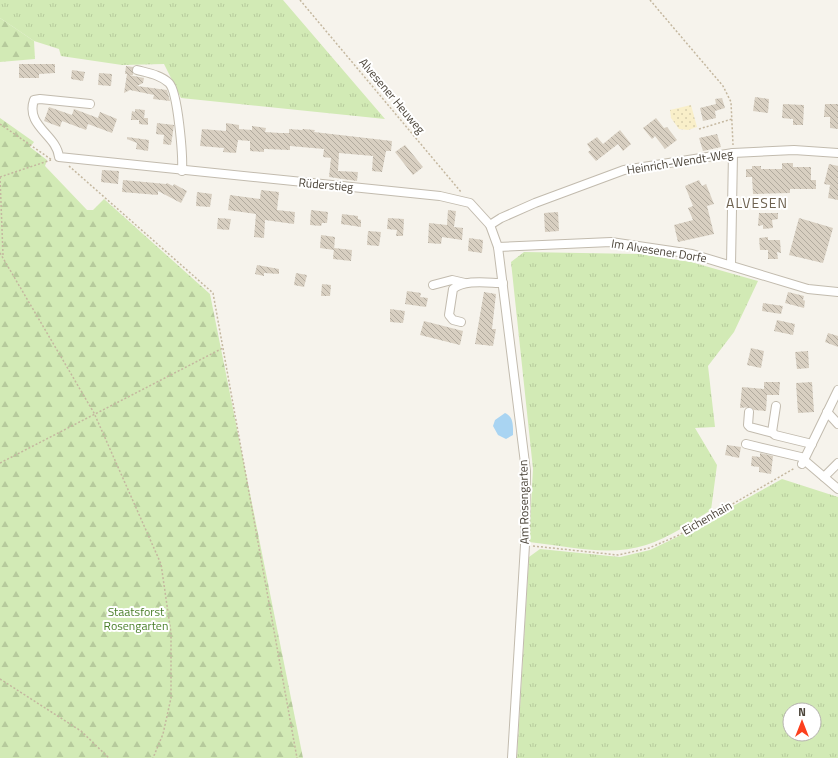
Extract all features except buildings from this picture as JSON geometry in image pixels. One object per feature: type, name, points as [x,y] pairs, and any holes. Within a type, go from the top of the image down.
[{"type":"street","points":[[138,70],[168,81],[176,96],[182,171]]},
{"type":"street","points":[[56,158],[57,149],[36,124],[32,109],[34,100],[40,99],[90,104]]},
{"type":"street","name":"Heinrich-Wendt-Weg","points":[[490,225],[501,218],[535,203],[624,170],[734,152],[794,150],[838,153]]},
{"type":"street","points":[[731,265],[734,152]]},
{"type":"street","name":"Rüderstieg","points":[[56,158],[440,196],[470,203]]},
{"type":"street","points":[[470,203],[490,225],[498,247]]},
{"type":"street","name":"Im Alvesener Dorfe","points":[[498,247],[611,242],[692,254],[808,289],[838,292]]},
{"type":"street","name":"Am Rosengarten","points":[[498,247],[526,472],[525,545],[512,758]]},
{"type":"street","points":[[433,285],[452,280],[466,283],[503,283]]},
{"type":"street","points":[[461,322],[450,318],[449,312],[452,289],[466,283]]},
{"type":"street","points":[[804,461],[838,390]]},
{"type":"street","points":[[773,433],[772,427],[776,406]]},
{"type":"street","points":[[749,412],[748,425],[750,427],[812,444]]},
{"type":"street","points":[[827,412],[838,424]]},
{"type":"street","points":[[746,444],[804,461],[838,489]]},
{"type":"street","points":[[824,477],[838,463]]},
{"type":"path","name":"Alvesener Heuweg","points":[[300,0],[470,203]]},
{"type":"path","points":[[650,0],[723,86],[731,102],[734,152]]},
{"type":"path","points":[[699,129],[732,119]]},
{"type":"path","points":[[0,124],[56,158],[213,293],[297,758]]},
{"type":"path","points":[[3,257],[0,177],[56,158]]},
{"type":"path","points":[[0,253],[94,413],[161,564],[171,633],[171,698],[163,734],[153,758]]},
{"type":"path","points":[[0,463],[94,413],[223,348]]},
{"type":"path","name":"Eichenhain","points":[[525,545],[618,555],[649,548],[677,536],[804,461]]},
{"type":"path","points":[[0,679],[81,731],[109,758]]},
{"type":"green space","points":[[0,0],[283,0],[385,119],[181,98],[164,64],[122,65],[61,56],[59,49],[34,41],[0,18]]},
{"type":"green space","points":[[0,18],[34,41],[35,59],[0,62]]},
{"type":"green space","name":"Staatsforst Rosengarten","points":[[0,118],[34,142],[30,147],[47,160],[45,166],[87,210],[93,210],[104,199],[210,294],[303,758],[0,758]]},
{"type":"green space","points":[[524,252],[639,254],[691,262],[758,281],[734,332],[708,366],[715,427],[695,428],[717,465],[711,510],[655,542],[632,548],[617,550],[588,550],[529,542],[533,469],[511,262]]},
{"type":"green space","points":[[782,479],[838,497],[838,758],[517,758],[529,557],[540,549],[620,557],[650,550],[677,537]]},
{"type":"sand","points":[[691,105],[697,127],[688,130],[679,129],[671,118],[670,110]]},
{"type":"water","points":[[505,413],[510,417],[513,428],[513,435],[506,439],[498,435],[493,426],[495,420]]},
{"type":"district","name":"ALVESEN","points":[[757,203]]}]
